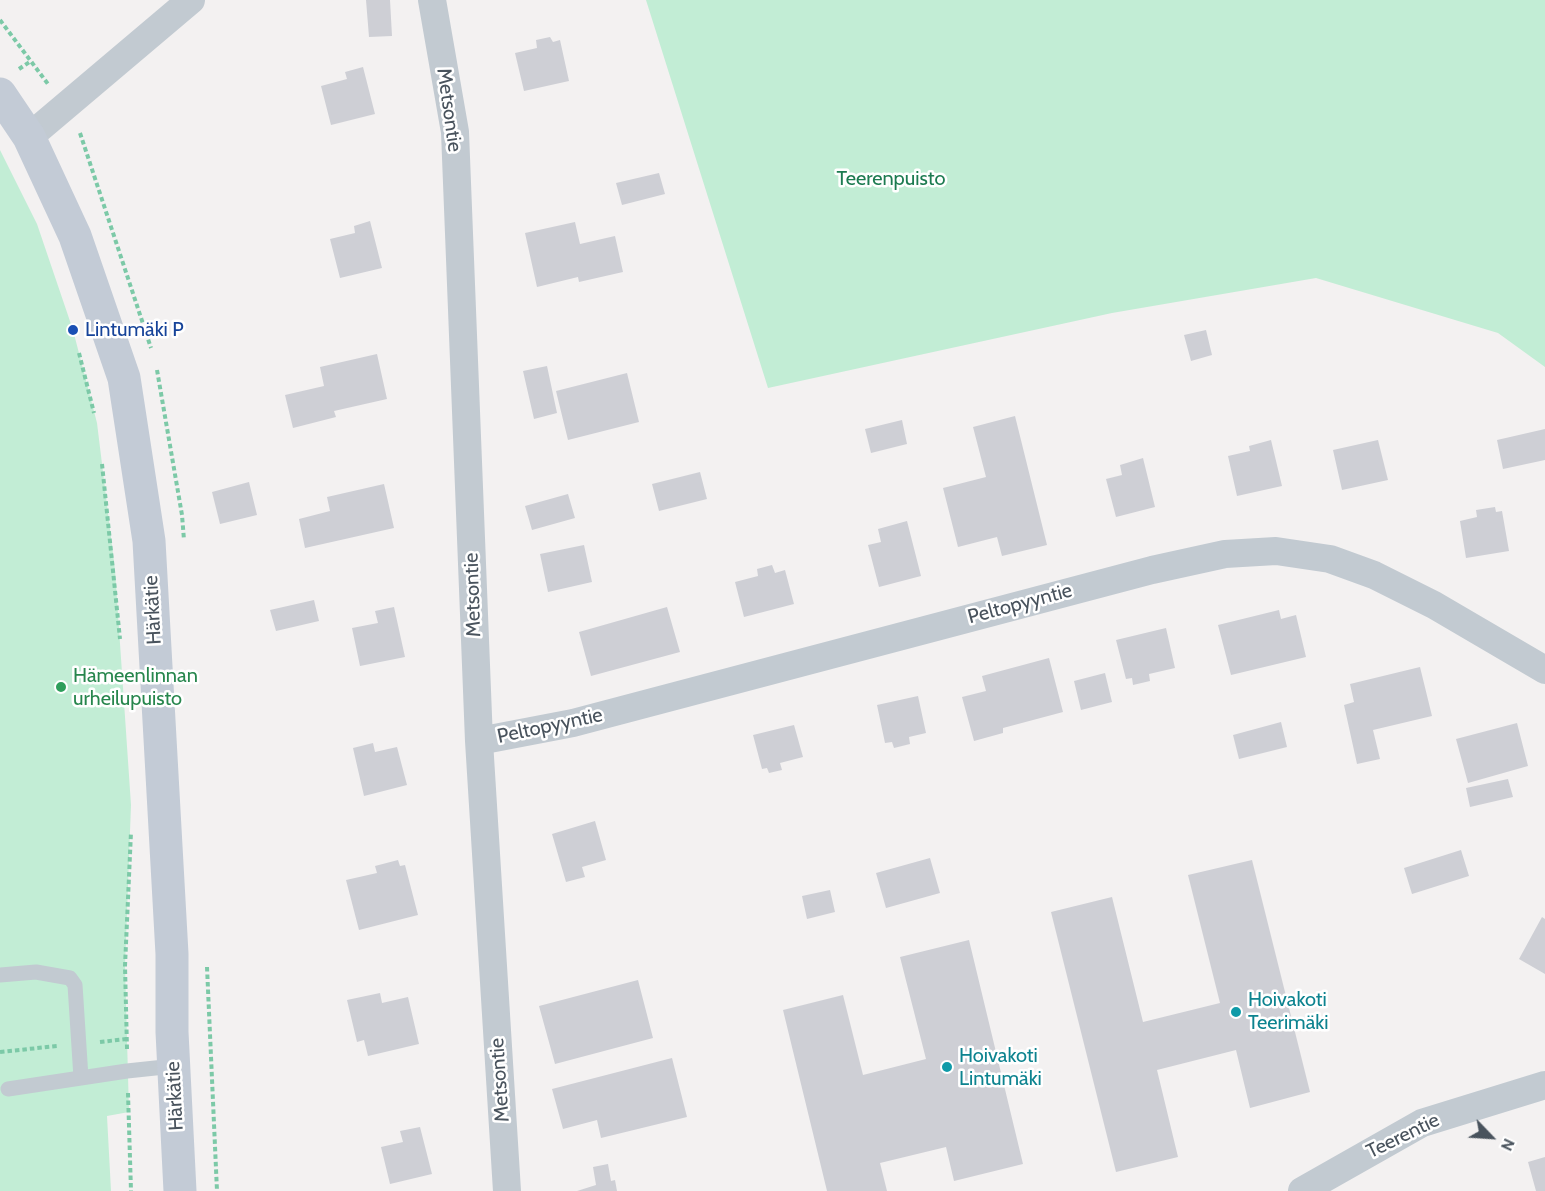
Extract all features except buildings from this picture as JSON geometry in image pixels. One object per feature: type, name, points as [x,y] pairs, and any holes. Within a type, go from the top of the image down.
[{"type":"main road","name":"Härkätie","points":[[0,94],[29,137],[75,236],[124,378],[149,541],[172,954],[180,1191]]},
{"type":"street","points":[[29,137],[66,109],[191,0]]},
{"type":"street","name":"Metsontie","points":[[432,0],[455,132],[478,741],[507,1191]]},
{"type":"street","name":"Peltopyyntie","points":[[478,741],[573,723],[1152,570],[1225,554],[1276,551],[1330,559],[1374,575],[1434,605],[1545,670]]},
{"type":"street","name":"Teerentie","points":[[1302,1191],[1422,1123],[1545,1085]]},
{"type":"lane","points":[[0,975],[36,972],[70,978],[75,985],[81,1078]]},
{"type":"lane","points":[[8,1089],[174,1066]]},
{"type":"path","points":[[0,20],[66,109]]},
{"type":"path","points":[[76,342],[97,423]]},
{"type":"path","name":"Härkätie","points":[[101,457],[120,641]]},
{"type":"path","points":[[131,827],[125,966],[131,1191]]},
{"type":"path","points":[[0,1052],[52,1046]]},
{"type":"green space","name":"Teerenpuisto","points":[[646,0],[1545,0],[1545,367],[1498,333],[1316,278],[1112,313],[768,388]]},
{"type":"green space","name":"Hämeenlinnan urheilupuisto","points":[[0,150],[37,224],[73,330],[97,423],[115,570],[131,805],[125,966],[129,1112],[107,1116],[111,1191],[0,1191]]},
{"type":"place","name":"Lintumäki P","points":[[73,330]]},
{"type":"place","name":"Hämeenlinnan urheilupuisto","points":[[61,687]]},
{"type":"place","name":"Hoivakoti Teerimäki","points":[[1236,1012]]},
{"type":"place","name":"Hoivakoti Lintumäki","points":[[947,1067]]}]
